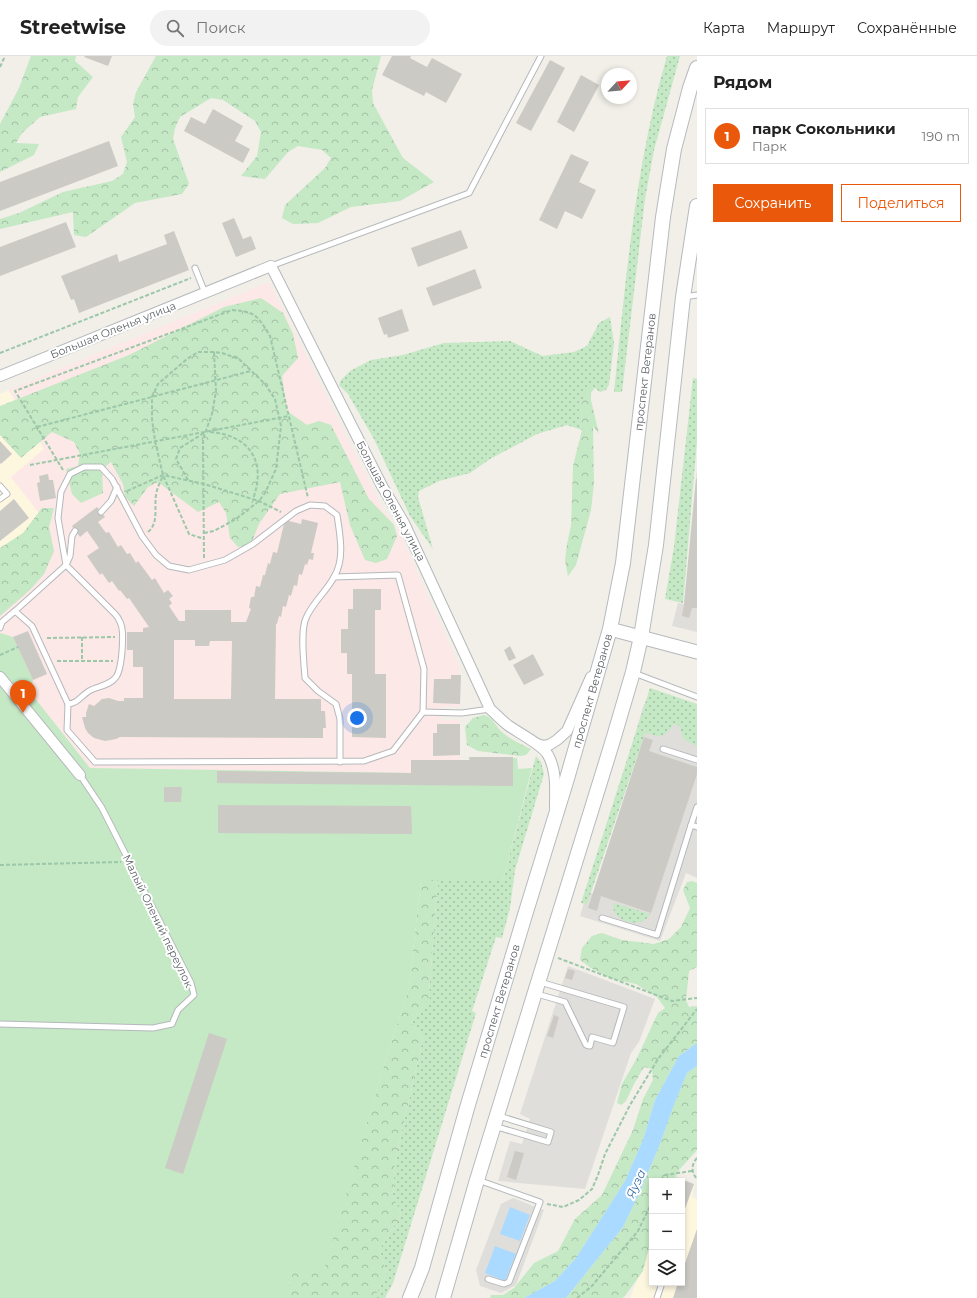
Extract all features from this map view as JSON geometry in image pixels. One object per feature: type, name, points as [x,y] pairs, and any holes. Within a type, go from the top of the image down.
[{"type":"main road","name":"проспект Ветеранов","points":[[410,1298],[422,1268],[474,1086],[609,634],[630,508],[663,217],[674,149],[690,88],[697,68]]},
{"type":"main road","points":[[443,1298],[477,1180],[633,672],[641,637],[656,545],[690,296],[697,206]]},
{"type":"street","name":"Большая Оленья улица","points":[[0,376],[271,266],[382,486],[404,523],[490,709],[508,725],[542,748],[548,754],[553,768],[555,781],[554,819]]},
{"type":"street","points":[[535,744],[543,746],[549,745],[567,731],[609,634],[641,637],[697,652]]},
{"type":"street","name":"Малый Олений переулок","points":[[0,677],[80,775]]},
{"type":"lane","name":"Большая Оленья улица","points":[[271,266],[469,193],[541,56]]},
{"type":"lane","points":[[195,268],[205,293]]},
{"type":"lane","points":[[68,704],[75,703],[89,691],[106,685],[116,677],[122,660],[121,623],[115,614],[66,565],[58,518],[61,492],[70,474],[84,467],[101,467],[117,487],[142,536],[156,555],[168,566],[189,570],[225,560],[253,544],[296,511],[310,505],[325,506],[337,514],[340,534],[340,559],[334,577],[313,605],[306,619],[302,649],[305,678],[318,691],[336,704],[340,719],[340,762]]},
{"type":"lane","points":[[0,486],[7,494],[0,500]]},
{"type":"lane","points":[[101,512],[111,501],[117,487]]},
{"type":"lane","points":[[0,628],[2,622],[66,565],[70,556],[72,536],[75,531]]},
{"type":"lane","points":[[15,611],[32,626],[68,704],[67,730],[95,762],[364,761],[393,751],[423,712],[424,669],[398,575],[334,577]]},
{"type":"lane","points":[[633,672],[697,697]]},
{"type":"lane","points":[[423,712],[462,714],[490,709]]},
{"type":"lane","points":[[663,750],[697,760]]},
{"type":"lane","name":"Малый Олений переулок","points":[[0,1024],[129,1029],[153,1028],[172,1024],[178,1010],[194,995],[191,983],[102,808],[80,775]]},
{"type":"lane","points":[[602,918],[657,935],[694,826],[697,807]]},
{"type":"lane","points":[[537,988],[624,1007],[613,1043],[592,1037],[590,1046],[586,1045],[565,1002],[537,988]]},
{"type":"lane","points":[[496,1121],[551,1132],[548,1142],[496,1121]]},
{"type":"lane","points":[[477,1180],[540,1202],[508,1282],[504,1284],[488,1279]]},
{"type":"lane","points":[[657,1298],[661,1286]]},
{"type":"path","points":[[0,67],[6,56]]},
{"type":"path","points":[[0,353],[198,275]]},
{"type":"path","points":[[68,478],[15,391],[232,310],[246,311],[257,316],[270,336],[310,505]]},
{"type":"path","points":[[204,533],[214,531],[236,519],[258,501],[265,493],[276,469],[281,426],[275,399],[265,384],[239,359],[214,352],[198,352],[187,359],[158,384],[152,397],[152,419],[155,441],[164,475],[189,534],[204,539]]},
{"type":"path","points":[[204,567],[203,439],[212,414],[216,391],[214,352]]},
{"type":"path","points":[[37,427],[251,371]]},
{"type":"path","points":[[30,465],[289,416]]},
{"type":"path","points":[[189,481],[176,459],[180,448],[206,432],[224,433],[241,443],[255,456],[259,473],[253,499]]},
{"type":"path","points":[[142,536],[150,531],[155,521],[156,496],[158,486],[164,475]]},
{"type":"path","points":[[121,494],[164,475],[204,484],[253,499],[290,516]]},
{"type":"path","points":[[38,638],[122,637]]},
{"type":"path","points":[[82,638],[82,661]]},
{"type":"path","points":[[0,655],[18,647]]},
{"type":"path","points":[[48,661],[122,660]]},
{"type":"path","points":[[0,864],[129,862]]},
{"type":"path","points":[[558,958],[672,1001],[697,998]]},
{"type":"path","points":[[540,1202],[563,1207],[579,1200],[592,1189],[604,1154],[630,1105],[658,1059],[697,1009]]},
{"type":"path","points":[[697,1158],[692,1166],[692,1171],[697,1179]]},
{"type":"path","points":[[664,1178],[665,1175],[692,1171]]},
{"type":"path","points":[[577,1298],[591,1287],[638,1231],[649,1208]]},
{"type":"shaded area","points":[[269,282],[382,507],[399,531],[460,668],[460,707],[440,707],[441,720],[459,720],[460,760],[411,760],[411,773],[90,768],[30,692],[13,637],[0,633],[0,562],[48,525],[11,477],[44,449],[9,390]]},
{"type":"shaded area","points":[[9,390],[45,449],[48,525],[0,562],[0,394]]},
{"type":"shaded area","points":[[697,468],[697,632],[672,626],[678,603],[684,604]]},
{"type":"shaded area","points":[[644,704],[697,723],[697,878],[686,873],[660,941],[580,916],[587,893],[593,893],[640,748],[632,745]]},
{"type":"shaded area","points":[[568,966],[655,999],[639,1042],[631,1053],[585,1189],[498,1181],[510,1141],[522,1144],[530,1119],[520,1114]]},
{"type":"shaded area","points":[[685,1180],[694,1184],[692,1197],[697,1199],[697,1298],[630,1298],[649,1250],[649,1286],[685,1286]]},
{"type":"shaded area","points":[[513,1198],[544,1210],[516,1285],[501,1293],[480,1286],[476,1270],[501,1204]]},
{"type":"green space","points":[[31,56],[76,56],[75,61],[93,77],[78,97],[76,109],[40,117],[22,133],[16,143],[39,144],[34,155],[0,172],[0,124],[19,88]]},
{"type":"green space","points":[[156,56],[381,56],[372,90],[373,103],[403,158],[434,182],[400,201],[351,207],[318,223],[293,224],[282,218],[285,205],[325,168],[331,158],[322,150],[298,146],[288,152],[265,179],[241,176],[257,156],[261,132],[255,121],[223,100],[211,98],[180,117],[175,128],[173,139],[189,184],[182,194],[135,203],[86,237],[74,235],[73,212],[0,229],[0,219],[19,213],[63,192],[112,181],[123,174],[127,162],[121,137],[135,117],[133,104],[136,92]]},
{"type":"green space","points":[[667,56],[680,56],[654,150],[645,199],[622,392],[614,392],[639,180],[656,97]]},
{"type":"green space","points":[[261,298],[283,313],[293,334],[298,358],[282,376],[287,411],[307,425],[319,421],[331,425],[369,499],[394,525],[397,536],[387,559],[376,563],[365,560],[350,525],[340,482],[280,494],[259,524],[250,546],[238,547],[230,538],[226,513],[219,502],[198,512],[158,482],[148,487],[134,506],[125,497],[123,484],[111,462],[102,470],[103,493],[81,503],[72,494],[66,469],[78,466],[80,454],[74,442],[52,432],[21,458],[0,435],[0,406],[129,355],[224,307]]},
{"type":"green space","points":[[610,317],[614,343],[609,385],[606,390],[600,392],[595,388],[588,390],[581,406],[582,430],[567,425],[537,434],[490,459],[470,473],[439,481],[419,491],[418,497],[433,549],[410,516],[374,439],[348,394],[339,385],[341,380],[350,371],[371,360],[403,355],[444,343],[510,341],[543,356],[574,352],[587,346],[599,323]]},
{"type":"green space","points":[[693,378],[697,379],[697,441],[683,603],[665,599],[674,547]]},
{"type":"green space","points":[[595,388],[591,393],[591,400],[599,434],[593,426],[594,483],[591,510],[576,565],[568,576],[565,561],[571,526],[573,466],[582,430],[581,406],[588,390]]},
{"type":"green space","points":[[42,508],[54,508],[49,527],[54,551],[44,574],[30,590],[0,616],[0,548],[23,533]]},
{"type":"green space","points":[[0,633],[13,637],[33,680],[30,692],[90,768],[411,773],[411,760],[469,760],[469,757],[517,758],[518,769],[532,768],[503,880],[421,880],[409,987],[381,1075],[322,1276],[296,1266],[283,1298],[0,1298]]},
{"type":"green space","points":[[650,688],[697,704],[697,746],[685,739],[680,726],[674,724],[661,736],[645,733],[587,904],[581,903]]},
{"type":"green space","points":[[484,715],[490,718],[505,735],[531,749],[526,755],[520,756],[478,751],[467,745],[465,727],[473,718]]},
{"type":"green space","points":[[536,756],[541,762],[544,774],[515,870],[510,908],[502,938],[496,937],[472,1011],[476,1013],[393,1283],[385,1298],[374,1298],[387,1273],[379,1250],[401,1215],[393,1195],[395,1162],[423,1038],[411,1023],[433,993],[429,994],[438,880],[503,880]]},
{"type":"green space","points":[[421,880],[438,880],[429,993],[434,992],[411,1023],[423,1038],[395,1162],[393,1195],[401,1215],[379,1250],[387,1273],[374,1298],[283,1298],[296,1265],[322,1275],[381,1075],[409,987]]},
{"type":"green space","points":[[692,881],[697,883],[697,967],[689,971],[686,1000],[689,1007],[697,1006],[697,1043],[679,1056],[655,1100],[643,1140],[625,1181],[576,1258],[555,1281],[524,1298],[490,1298],[491,1295],[503,1295],[514,1288],[534,1263],[558,1251],[575,1219],[602,1195],[633,1130],[643,1099],[653,1080],[652,1069],[644,1067],[626,1101],[621,1105],[617,1103],[622,1084],[637,1058],[658,1013],[665,1008],[657,997],[636,984],[612,979],[591,968],[580,960],[582,948],[592,936],[602,933],[622,940],[654,944],[669,939],[681,927],[690,908],[683,890],[687,882]]},
{"type":"green space","points":[[614,903],[650,914],[646,919],[640,922],[627,921],[616,914],[613,909]]},
{"type":"green space","points":[[697,1066],[697,1150],[680,1169],[675,1178],[649,1178],[649,1248],[643,1271],[622,1298],[566,1298],[623,1227],[640,1192],[660,1144],[673,1106],[687,1073]]},
{"type":"water","name":"Яуза","points":[[697,1043],[697,1066],[687,1073],[660,1144],[640,1192],[623,1227],[566,1298],[524,1298],[555,1281],[576,1258],[625,1181],[643,1140],[655,1100],[679,1056]]},
{"type":"water","points":[[510,1207],[530,1215],[520,1241],[500,1234]]},
{"type":"water","points":[[495,1246],[516,1254],[505,1281],[485,1273]]},
{"type":"building","points":[[112,56],[108,66],[84,57]]},
{"type":"building","points":[[392,56],[411,56],[410,58],[427,67],[432,58],[462,74],[446,103],[426,92],[424,96],[382,75]]},
{"type":"building","points":[[550,60],[565,68],[531,131],[516,123]]},
{"type":"building","points":[[581,75],[599,85],[574,132],[557,122]]},
{"type":"building","points":[[213,109],[243,126],[235,141],[250,149],[243,163],[184,131],[191,117],[205,124]]},
{"type":"building","points":[[109,141],[118,166],[0,211],[0,182]]},
{"type":"building","points":[[571,154],[589,162],[579,182],[596,190],[582,219],[565,211],[557,229],[539,220]]},
{"type":"building","points":[[234,218],[243,239],[251,236],[256,249],[236,257],[222,223]]},
{"type":"building","points":[[66,222],[76,247],[0,276],[0,247]]},
{"type":"building","points":[[461,230],[468,248],[418,267],[411,248]]},
{"type":"building","points":[[174,231],[189,270],[79,313],[74,299],[71,300],[61,276],[117,254],[119,262],[167,244],[164,235]]},
{"type":"building","points":[[475,269],[482,288],[433,306],[426,288]]},
{"type":"building","points":[[402,309],[409,331],[388,338],[387,334],[384,335],[378,318]]},
{"type":"building","points":[[0,441],[12,454],[1,464],[0,463]]},
{"type":"building","points":[[48,474],[49,480],[53,480],[56,498],[40,501],[37,483],[40,482],[39,476]]},
{"type":"building","points":[[696,479],[697,608],[692,608],[689,618],[682,616]]},
{"type":"building","points":[[14,499],[29,518],[0,541],[0,511]]},
{"type":"building","points":[[97,507],[105,517],[98,522],[106,533],[109,532],[118,547],[121,545],[127,554],[130,553],[136,563],[138,561],[152,580],[155,578],[164,593],[168,590],[173,596],[169,599],[172,603],[169,606],[179,621],[185,621],[185,610],[231,610],[231,622],[246,622],[251,609],[249,608],[251,597],[254,597],[256,586],[260,587],[268,563],[270,564],[273,552],[277,553],[285,520],[301,524],[302,519],[318,523],[311,553],[314,553],[313,560],[309,559],[307,565],[305,564],[302,575],[299,574],[297,586],[294,585],[291,596],[289,595],[286,607],[283,606],[281,617],[279,616],[276,624],[275,699],[321,699],[321,711],[325,711],[326,728],[323,728],[323,738],[120,737],[105,741],[94,738],[88,733],[82,717],[86,717],[89,704],[94,706],[102,699],[109,698],[124,701],[124,698],[143,698],[143,667],[133,667],[133,650],[127,650],[127,632],[143,632],[143,628],[149,627],[129,598],[127,599],[120,590],[119,591],[112,581],[109,583],[102,573],[100,575],[87,556],[99,548],[87,531],[80,537],[72,526]],"holes":[[[174,640],[195,640],[195,646],[209,646],[210,641],[232,641],[231,699],[174,699]]]},
{"type":"building","points":[[353,589],[381,589],[381,610],[375,610],[375,674],[386,674],[386,738],[352,737],[352,674],[347,674],[347,653],[341,653],[341,629],[348,629],[348,609],[353,609]]},
{"type":"building","points":[[28,631],[47,674],[33,680],[13,637]]},
{"type":"building","points":[[510,646],[516,658],[509,661],[504,650]]},
{"type":"building","points":[[533,654],[544,675],[524,685],[513,665]]},
{"type":"building","points":[[451,675],[461,675],[460,704],[433,703],[434,679],[451,679]]},
{"type":"building","points":[[437,724],[460,724],[460,755],[433,756],[433,733],[437,733]]},
{"type":"building","points":[[644,737],[653,740],[649,751],[697,767],[697,774],[651,913],[601,896],[597,911],[588,908]]},
{"type":"building","points":[[469,757],[513,757],[513,786],[217,783],[217,771],[411,773],[411,760],[470,760]]},
{"type":"building","points":[[164,787],[182,787],[181,802],[164,802]]},
{"type":"building","points":[[218,805],[411,806],[412,834],[218,833]]},
{"type":"building","points":[[568,969],[575,971],[572,980],[565,978]]},
{"type":"building","points":[[554,1015],[559,1017],[553,1038],[547,1036]]},
{"type":"building","points":[[209,1033],[227,1039],[183,1174],[165,1168]]},
{"type":"building","points":[[515,1151],[524,1153],[516,1180],[507,1177]]},
{"type":"building","points":[[685,1180],[694,1184],[685,1209]]},
{"type":"building","points":[[697,1229],[697,1298],[673,1298],[677,1286],[685,1286],[685,1263]]},
{"type":"place","name":"парк Сокольники","points":[[23,713]]}]
